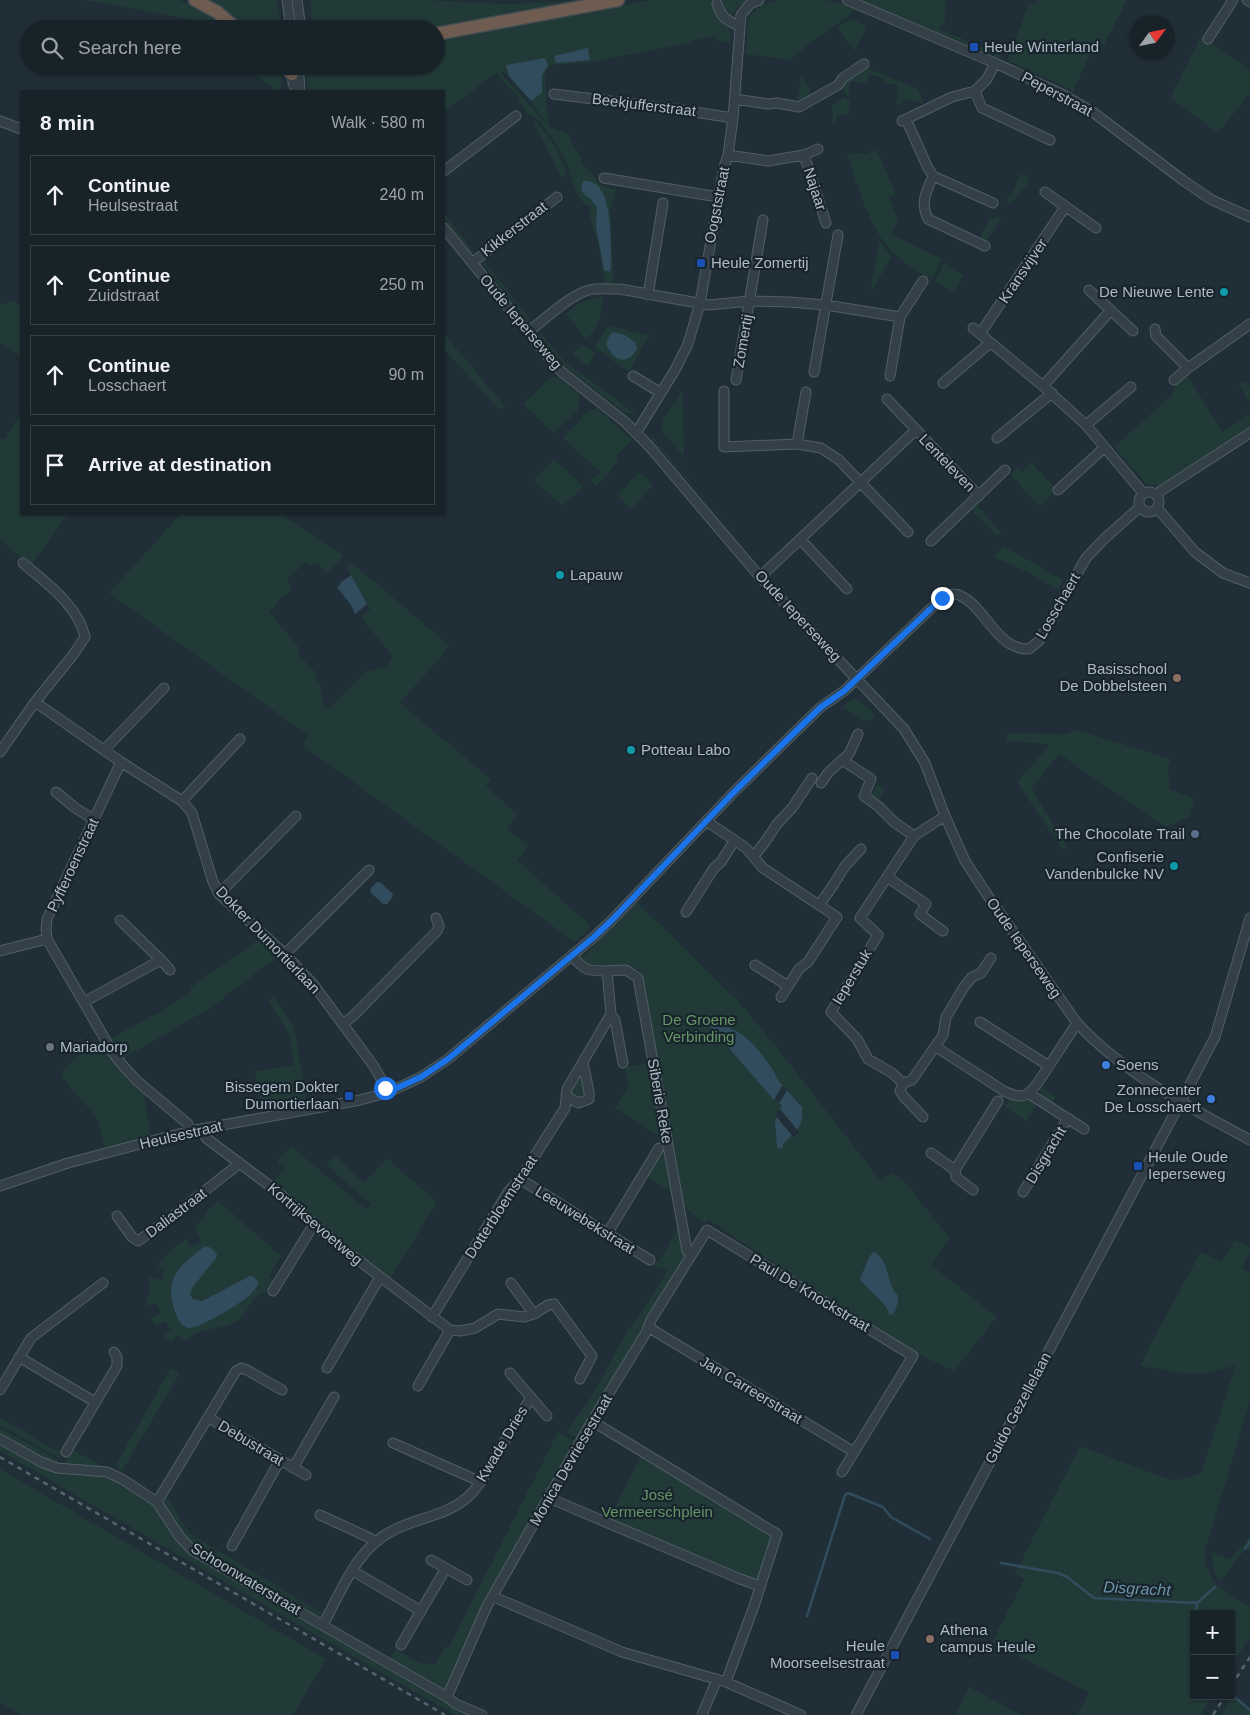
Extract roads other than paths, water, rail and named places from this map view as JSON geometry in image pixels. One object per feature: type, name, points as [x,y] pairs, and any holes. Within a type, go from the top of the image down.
[{"type":"highway","points":[[195,0],[217,12],[226,20]]},
{"type":"highway","points":[[445,32],[618,0]]},
{"type":"street","points":[[717,4],[720,14],[726,20],[739,26],[740,15],[745,8],[759,0]]},
{"type":"street","name":"Peperstraat","points":[[847,0],[995,63],[1064,95],[1094,113],[1212,200],[1250,217]]},
{"type":"street","points":[[1208,39],[1233,0]]},
{"type":"street","points":[[287,1],[290,20]]},
{"type":"street","points":[[298,1],[300,20]]},
{"type":"street","name":"Oogststraat","points":[[636,433],[675,370],[688,344],[700,303],[718,197],[728,155],[740,43],[739,26]]},
{"type":"street","points":[[994,203],[933,176],[904,120],[952,97],[975,91],[987,79],[995,63]]},
{"type":"street","points":[[735,99],[799,106],[838,85],[843,78],[864,64]]},
{"type":"street","points":[[294,75],[299,90]]},
{"type":"street","points":[[975,91],[982,108],[1050,140]]},
{"type":"street","name":"Beekjufferstraat","points":[[554,94],[733,118]]},
{"type":"street","points":[[445,171],[516,116]]},
{"type":"street","points":[[0,121],[20,129]]},
{"type":"street","name":"Najaar","points":[[728,155],[768,161],[804,155],[818,149]]},
{"type":"street","name":"Najaar","points":[[804,155],[826,223]]},
{"type":"street","points":[[933,176],[924,199],[924,212],[928,220],[985,246]]},
{"type":"street","points":[[604,178],[718,197]]},
{"type":"street","points":[[1044,192],[1096,228]]},
{"type":"street","name":"Kikkerstraat","points":[[472,263],[557,196]]},
{"type":"street","points":[[648,295],[663,203]]},
{"type":"street","name":"Kransvijver","points":[[1066,207],[977,331],[1044,386],[1086,425],[1143,493]]},
{"type":"street","name":"Zomertij","points":[[736,380],[763,220]]},
{"type":"street","name":"Oude Ieperseweg","points":[[445,229],[563,373],[626,422],[649,446],[760,577],[904,729],[925,763],[945,816],[966,861],[1077,1023],[1094,1042],[1182,1103],[1250,1140]]},
{"type":"street","points":[[814,372],[838,235]]},
{"type":"street","points":[[890,376],[900,317],[923,280]]},
{"type":"street","name":"Zomertij","points":[[528,332],[573,298],[590,290],[620,289],[709,305],[750,301],[826,304],[900,317]]},
{"type":"street","points":[[1089,290],[1133,331]]},
{"type":"street","points":[[1044,386],[1111,310]]},
{"type":"street","points":[[1174,380],[1250,324]]},
{"type":"street","points":[[1155,329],[1156,336],[1188,368]]},
{"type":"street","points":[[943,384],[990,343]]},
{"type":"street","points":[[633,376],[661,393]]},
{"type":"street","points":[[1086,425],[1131,387]]},
{"type":"street","points":[[724,391],[724,447],[797,444],[821,448],[830,453],[908,532]]},
{"type":"street","points":[[797,444],[806,392]]},
{"type":"street","points":[[997,438],[1052,393]]},
{"type":"street","name":"Lenteleven","points":[[887,399],[978,496]]},
{"type":"street","name":"Lenteleven","points":[[760,577],[916,430]]},
{"type":"street","points":[[1156,494],[1250,433]]},
{"type":"street","points":[[1058,490],[1104,448]]},
{"type":"street","name":"Lenteleven","points":[[931,541],[1005,470]]},
{"type":"street","points":[[1150,491],[1156,494],[1160,503],[1157,508],[1147,512],[1140,507],[1139,500],[1143,493],[1150,491]]},
{"type":"street","name":"Losschaert","points":[[856,679],[942,598],[950,594],[962,596],[1012,645],[1028,649],[1035,645],[1086,558],[1140,507]]},
{"type":"street","points":[[1157,508],[1195,552],[1223,572],[1250,584]]},
{"type":"street","points":[[800,539],[847,589]]},
{"type":"street","points":[[0,752],[35,702],[85,637],[83,628],[75,615],[58,594],[23,563]]},
{"type":"street","name":"Heulsestraat","points":[[0,1186],[68,1163],[190,1131],[360,1100],[386,1093],[421,1077],[448,1059],[612,920],[626,903],[707,820],[814,714],[844,691],[856,679]]},
{"type":"street","points":[[104,750],[164,688]]},
{"type":"street","name":"Dokter Dumortierlaan","points":[[35,702],[121,762],[182,801],[192,813],[213,882],[219,894],[260,933],[286,954],[313,984],[380,1077],[386,1093]]},
{"type":"street","points":[[821,782],[849,754],[858,734]]},
{"type":"street","points":[[182,801],[240,739]]},
{"type":"street","points":[[842,760],[871,779],[864,796],[878,806],[894,822],[914,836]]},
{"type":"street","name":"Pyfferoenstraat","points":[[47,940],[48,918],[121,762]]},
{"type":"street","points":[[754,856],[766,842],[777,824],[792,808],[812,778]]},
{"type":"street","points":[[56,792],[94,820]]},
{"type":"street","points":[[219,894],[296,816]]},
{"type":"street","name":"Ieperstuk","points":[[903,1082],[868,1059],[857,1039],[831,1012],[878,935],[860,918],[914,836],[945,816]]},
{"type":"street","points":[[707,820],[746,848],[763,868],[837,917],[808,962],[799,969],[781,997]]},
{"type":"street","points":[[686,912],[734,841]]},
{"type":"street","points":[[820,904],[845,866],[861,849]]},
{"type":"street","points":[[286,954],[369,870]]},
{"type":"street","points":[[887,877],[926,904],[920,914],[942,931]]},
{"type":"street","points":[[343,1024],[437,931],[439,926],[436,918]]},
{"type":"street","name":"Guido Gezellelaan","points":[[856,1715],[1066,1316],[1182,1103],[1215,1037],[1250,918]]},
{"type":"street","points":[[120,920],[170,970]]},
{"type":"street","points":[[0,950],[47,940],[113,1053],[137,1082],[188,1124],[190,1131]]},
{"type":"street","points":[[572,955],[578,965],[589,971],[607,971],[611,1014],[615,1020],[623,1063]]},
{"type":"street","points":[[923,1117],[904,1098],[900,1091],[903,1082],[912,1080],[936,1047],[943,1036],[946,1017],[964,987],[972,978],[981,973],[991,958]]},
{"type":"street","points":[[84,1002],[161,960]]},
{"type":"street","points":[[756,966],[788,986]]},
{"type":"street","name":"Siberie Reke","points":[[607,971],[626,970],[638,978],[687,1251],[692,1253]]},
{"type":"street","name":"Dotterbloemstraat","points":[[432,1317],[508,1192],[520,1179],[564,1108],[567,1089],[611,1014]]},
{"type":"street","points":[[980,1022],[1049,1066]]},
{"type":"street","points":[[936,1047],[1001,1096],[1024,1096],[1033,1090],[1077,1023]]},
{"type":"street","points":[[566,1096],[578,1103],[589,1099],[584,1062]]},
{"type":"street","name":"Disgracht","points":[[1028,1093],[1084,1129]]},
{"type":"street","points":[[973,1190],[956,1177],[955,1170],[1001,1096]]},
{"type":"street","name":"Disgracht","points":[[1023,1192],[1068,1118]]},
{"type":"street","name":"Kortrijksevoetweg","points":[[203,1128],[206,1138],[274,1189],[380,1278],[450,1330]]},
{"type":"street","points":[[607,1234],[659,1148]]},
{"type":"street","points":[[931,1153],[955,1170]]},
{"type":"street","name":"Daliastraat","points":[[117,1216],[132,1237],[138,1241],[206,1191],[239,1162]]},
{"type":"street","name":"Leeuwebekstraat","points":[[520,1179],[650,1260]]},
{"type":"street","points":[[273,1291],[314,1224]]},
{"type":"street","name":"Monica Devriesestraat","points":[[447,1697],[488,1606],[592,1421],[651,1320],[707,1230]]},
{"type":"street","name":"Paul De Knockstraat","points":[[707,1230],[913,1356],[854,1452]]},
{"type":"street","points":[[327,1368],[380,1278]]},
{"type":"street","points":[[0,1390],[31,1338],[103,1283]]},
{"type":"street","points":[[511,1283],[534,1314]]},
{"type":"street","points":[[418,1386],[450,1330],[460,1331],[474,1328],[498,1314],[524,1317],[554,1304],[592,1356],[580,1379]]},
{"type":"street","name":"Jan Carreerstraat","points":[[648,1327],[854,1452]]},
{"type":"street","points":[[66,1452],[117,1366],[117,1357],[114,1352]]},
{"type":"street","points":[[19,1357],[95,1402]]},
{"type":"street","points":[[157,1502],[236,1371],[241,1368],[282,1390]]},
{"type":"street","name":"Kwade Dries","points":[[510,1373],[547,1416]]},
{"type":"street","name":"Debustraat","points":[[293,1468],[334,1396]]},
{"type":"street","name":"Kwade Dries","points":[[323,1625],[359,1559],[375,1543],[393,1530],[452,1508],[470,1494],[481,1482],[531,1397]]},
{"type":"street","name":"Debustraat","points":[[209,1418],[306,1475]]},
{"type":"street","points":[[592,1421],[777,1534],[760,1586],[722,1680],[702,1715]]},
{"type":"street","name":"Schoonwaterstraat","points":[[0,1439],[41,1462],[57,1468],[107,1472],[140,1490],[157,1502],[179,1536],[192,1550],[447,1697],[456,1704],[482,1715]]},
{"type":"street","points":[[393,1444],[481,1482]]},
{"type":"street","points":[[842,1472],[854,1452]]},
{"type":"street","points":[[232,1546],[280,1460]]},
{"type":"street","points":[[549,1498],[760,1586]]},
{"type":"street","points":[[320,1515],[370,1538],[375,1543]]},
{"type":"street","points":[[431,1560],[467,1580]]},
{"type":"street","points":[[401,1645],[446,1568]]},
{"type":"street","points":[[353,1571],[421,1612]]},
{"type":"street","points":[[494,1597],[622,1652],[722,1680],[801,1715]]},
{"type":"water","points":[[588,48],[590,60],[556,63],[554,56]]},
{"type":"water","points":[[545,58],[548,65],[542,75],[542,93],[531,101],[509,76],[506,65]]},
{"type":"water","points":[[583,181],[594,183],[601,190],[606,202],[610,232],[611,269],[609,272],[604,270],[596,226],[597,208],[581,190]]},
{"type":"water","points":[[614,332],[625,335],[636,343],[637,349],[633,355],[625,360],[612,354],[606,344],[610,334]]},
{"type":"water","points":[[351,575],[367,604],[355,614],[351,605],[337,587]]},
{"type":"water","points":[[377,882],[381,883],[393,894],[387,904],[383,904],[370,892]]},
{"type":"water","points":[[710,1023],[730,1028],[753,1044],[771,1067],[781,1084],[802,1107],[800,1124],[794,1134],[783,1145],[782,1149],[777,1147],[775,1121],[782,1105],[774,1100],[709,1025]]},
{"type":"water","points":[[205,1246],[212,1248],[217,1254],[216,1258],[192,1288],[190,1295],[193,1299],[202,1301],[250,1276],[254,1277],[259,1283],[250,1295],[235,1306],[200,1325],[188,1328],[182,1324],[176,1314],[172,1302],[172,1282],[175,1274],[181,1267]]},
{"type":"water","points":[[874,1252],[882,1258],[892,1287],[898,1297],[893,1314],[889,1315],[882,1302],[860,1279],[869,1257]]},
{"type":"waterway","name":"Disgracht","points":[[807,1616],[845,1495],[848,1493],[883,1507],[891,1517],[930,1539]]},
{"type":"waterway","name":"Disgracht","points":[[1245,1549],[1250,1541]]},
{"type":"waterway","name":"Disgracht","points":[[1001,1563],[1058,1573],[1067,1577],[1094,1598],[1197,1603],[1215,1587]]},
{"type":"waterway","points":[[1196,1610],[1197,1603]]},
{"type":"waterway","points":[[1235,1697],[1250,1710]]},
{"type":"railway","points":[[0,1457],[445,1715]]},
{"type":"railway","points":[[1235,1680],[1250,1657]]},
{"type":"railway","points":[[1213,1715],[1222,1700]]},
{"type":"place","name":"Heule Winterland","points":[[974,47]]},
{"type":"place","name":"Heule Zomertij","points":[[701,263]]},
{"type":"place","name":"De Nieuwe Lente","points":[[1224,292]]},
{"type":"place","name":"Lapauw","points":[[560,575]]},
{"type":"place","name":"Basisschool De Dobbelsteen","points":[[1177,678]]},
{"type":"place","name":"Potteau Labo","points":[[631,750]]},
{"type":"place","name":"The Chocolate Trail","points":[[1195,834]]},
{"type":"place","name":"Confiserie Vandenbulcke NV","points":[[1174,866]]},
{"type":"place","name":"Mariadorp","points":[[50,1047]]},
{"type":"place","name":"Soens","points":[[1106,1065]]},
{"type":"place","name":"Bissegem Dokter Dumortierlaan","points":[[349,1096]]},
{"type":"place","name":"Zonnecenter De Losschaert","points":[[1211,1099]]},
{"type":"place","name":"Heule Oude Ieperseweg","points":[[1138,1166]]},
{"type":"place","name":"Athena campus Heule","points":[[930,1639]]},
{"type":"place","name":"Heule Moorseelsestraat","points":[[895,1655]]},
{"type":"park label","name":"De Groene Verbinding","points":[[699,1028]]},
{"type":"park label","name":"José Vermeerschplein","points":[[657,1504]]}]
